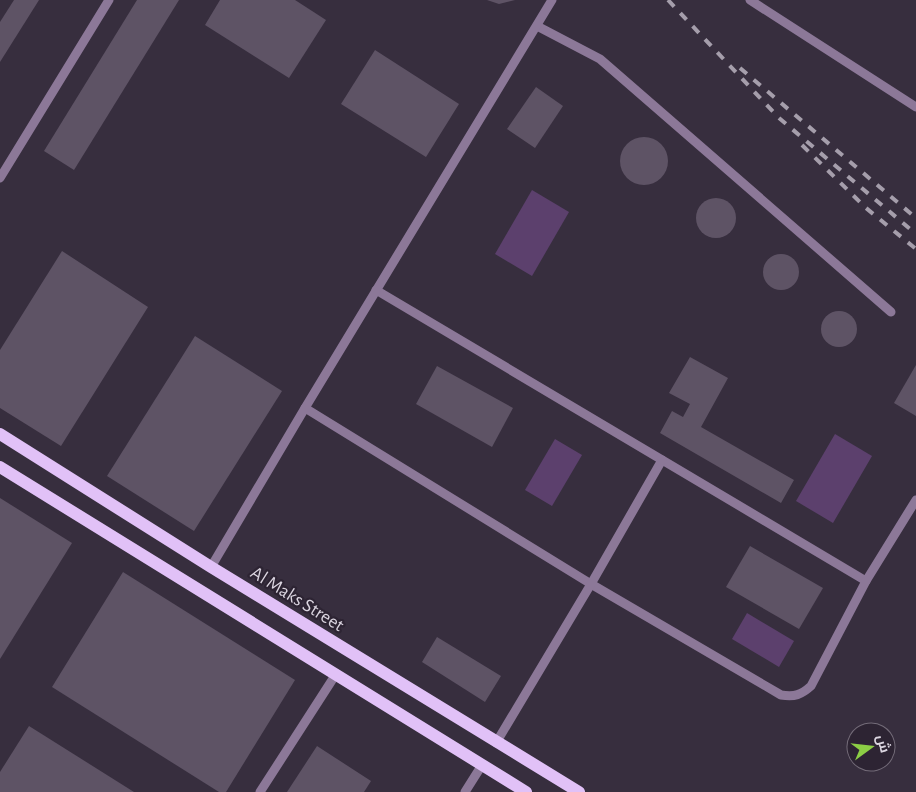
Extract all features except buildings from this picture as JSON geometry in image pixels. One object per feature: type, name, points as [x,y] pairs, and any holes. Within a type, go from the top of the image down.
[{"type":"main road","name":"Al Maks Street","points":[[0,434],[496,743],[579,792]]},
{"type":"main road","points":[[0,467],[526,792]]},
{"type":"lane","points":[[0,178],[109,0]]},
{"type":"lane","points":[[211,566],[552,0]]},
{"type":"lane","points":[[750,0],[916,107]]},
{"type":"lane","points":[[537,26],[600,59],[891,312]]},
{"type":"lane","points":[[376,290],[866,581]]},
{"type":"lane","points":[[305,408],[591,584],[781,695],[801,694],[811,686],[866,581],[916,500]]},
{"type":"lane","points":[[496,743],[662,460]]},
{"type":"lane","points":[[260,792],[336,674]]},
{"type":"lane","points":[[466,792],[482,765]]},
{"type":"shaded area","points":[[532,190],[569,212],[532,276],[495,254]]},
{"type":"shaded area","points":[[835,434],[872,456],[833,523],[796,501]]},
{"type":"shaded area","points":[[555,439],[582,455],[552,506],[525,490]]},
{"type":"shaded area","points":[[747,613],[794,641],[779,667],[732,639]]},
{"type":"railway","points":[[668,0],[779,118],[916,234]]},
{"type":"railway","points":[[740,68],[916,218]]},
{"type":"railway","points":[[802,145],[866,208],[916,249]]}]
